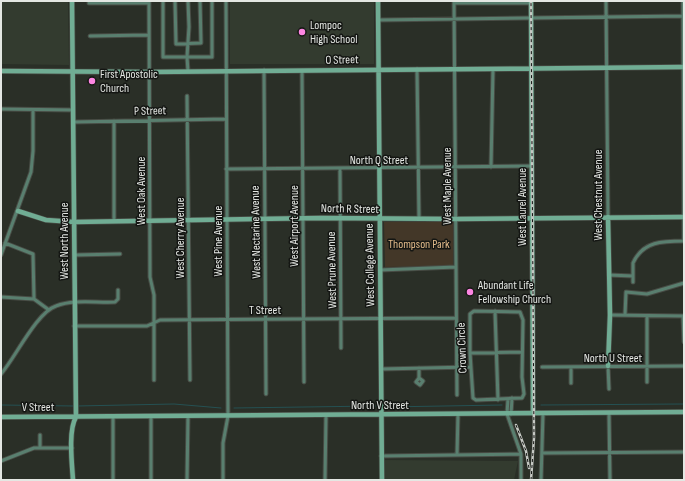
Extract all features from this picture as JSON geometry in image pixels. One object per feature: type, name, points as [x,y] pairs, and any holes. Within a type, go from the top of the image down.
[{"type":"street","name":"West North Avenue","points":[[72,1],[76,415],[73,421],[73,480]]},
{"type":"street","points":[[163,1],[163,57],[212,57],[212,1]]},
{"type":"street","points":[[175,1],[176,44],[201,43],[200,1]]},
{"type":"street","points":[[188,1],[188,71]]},
{"type":"street","name":"West Pine Avenue","points":[[223,480],[223,443],[228,416],[226,1]]},
{"type":"street","name":"West College Avenue","points":[[378,1],[382,480]]},
{"type":"street","name":"West Chestnut Avenue","points":[[606,1],[610,315],[608,366],[609,388]]},
{"type":"street","points":[[633,282],[635,260],[652,244],[684,241],[684,1]]},
{"type":"street","points":[[89,3],[149,2]]},
{"type":"street","name":"West Oak Avenue","points":[[149,2],[150,277],[154,295],[154,380]]},
{"type":"street","points":[[454,2],[531,2]]},
{"type":"street","name":"West Maple Avenue","points":[[454,2],[457,395]]},
{"type":"street","name":"West Laurel Avenue","points":[[531,2],[533,413]]},
{"type":"street","points":[[378,20],[684,16]]},
{"type":"street","points":[[90,36],[148,36]]},
{"type":"street","name":"O Street","points":[[1,71],[149,72],[684,67]]},
{"type":"street","points":[[417,69],[419,218]]},
{"type":"street","points":[[491,168],[493,69]]},
{"type":"street","name":"West Nectarine Avenue","points":[[264,70],[266,394]]},
{"type":"street","name":"West Airport Avenue","points":[[302,71],[304,382]]},
{"type":"street","name":"West Cherry Avenue","points":[[187,96],[190,380]]},
{"type":"street","points":[[1,109],[74,110]]},
{"type":"street","points":[[1,255],[29,179],[33,161],[33,110]]},
{"type":"street","name":"P Street","points":[[74,122],[226,119]]},
{"type":"street","points":[[114,121],[114,220]]},
{"type":"street","name":"North Q Street","points":[[226,169],[491,168],[497,166],[532,166]]},
{"type":"street","name":"West Prune Avenue","points":[[340,169],[341,348]]},
{"type":"street","name":"North R Street","points":[[18,211],[46,220],[74,222],[188,219],[456,219],[684,216]]},
{"type":"street","points":[[5,243],[33,254],[34,299]]},
{"type":"street","points":[[74,255],[120,254]]},
{"type":"street","points":[[380,270],[456,268]]},
{"type":"street","points":[[609,275],[633,276]]},
{"type":"street","points":[[625,315],[626,292],[647,294],[684,284]]},
{"type":"street","points":[[1,374],[38,322],[49,310],[55,306],[74,303],[115,302],[118,299],[118,290]]},
{"type":"street","points":[[1,297],[34,299],[49,310]]},
{"type":"street","name":"Crown Circle","points":[[474,311],[495,311],[520,312],[523,320],[522,377],[524,394],[522,398],[498,400],[476,400],[473,398],[470,353],[470,314],[474,311]]},
{"type":"street","points":[[495,311],[498,400]]},
{"type":"street","points":[[610,315],[683,316],[684,342]]},
{"type":"street","points":[[647,316],[647,382]]},
{"type":"street","name":"T Street","points":[[74,326],[147,326],[154,322],[228,319],[456,318]]},
{"type":"street","points":[[470,353],[522,352]]},
{"type":"street","name":"North U Street","points":[[542,367],[684,366]]},
{"type":"street","points":[[381,368],[471,367]]},
{"type":"street","points":[[571,367],[571,383]]},
{"type":"street","points":[[419,368],[419,378]]},
{"type":"street","points":[[509,414],[512,398]]},
{"type":"street","points":[[508,399],[509,414],[521,454],[521,480]]},
{"type":"street","name":"North V Street","points":[[76,415],[113,417],[684,412]]},
{"type":"street","points":[[541,480],[543,413]]},
{"type":"street","points":[[610,413],[610,480]]},
{"type":"street","points":[[458,414],[458,455]]},
{"type":"street","name":"V Street","points":[[1,417],[76,415]]},
{"type":"street","points":[[325,480],[326,415]]},
{"type":"street","points":[[151,416],[151,480]]},
{"type":"street","points":[[187,480],[188,416]]},
{"type":"street","points":[[113,417],[114,480]]},
{"type":"street","points":[[40,435],[40,448]]},
{"type":"street","points":[[1,461],[29,449],[72,448]]},
{"type":"street","points":[[543,453],[684,452]]},
{"type":"street","points":[[381,456],[521,454]]},
{"type":"shaded area","points":[[1,1],[68,1],[69,65],[1,64]]},
{"type":"shaded area","name":"Lompoc High School","points":[[230,1],[374,1],[374,64],[230,64]]},
{"type":"shaded area","points":[[385,460],[518,461],[514,480],[385,480]]},
{"type":"green space","name":"Thompson Park","points":[[384,222],[453,222],[453,266],[385,267]]},
{"type":"waterway","points":[[77,406],[174,404],[221,408]]},
{"type":"waterway","points":[[541,405],[684,404]]},
{"type":"waterway","points":[[1,405],[74,406]]},
{"type":"waterway","points":[[386,407],[502,405]]},
{"type":"waterway","points":[[234,408],[376,406]]},
{"type":"railway","points":[[531,1],[534,438],[531,480]]},
{"type":"railway","points":[[516,425],[526,451],[529,468]]},
{"type":"place","name":"Lompoc High School","points":[[302,32]]},
{"type":"place","name":"First Apostolic Church","points":[[92,81]]},
{"type":"place","name":"Abundant Life Fellowship Church","points":[[470,292]]}]
